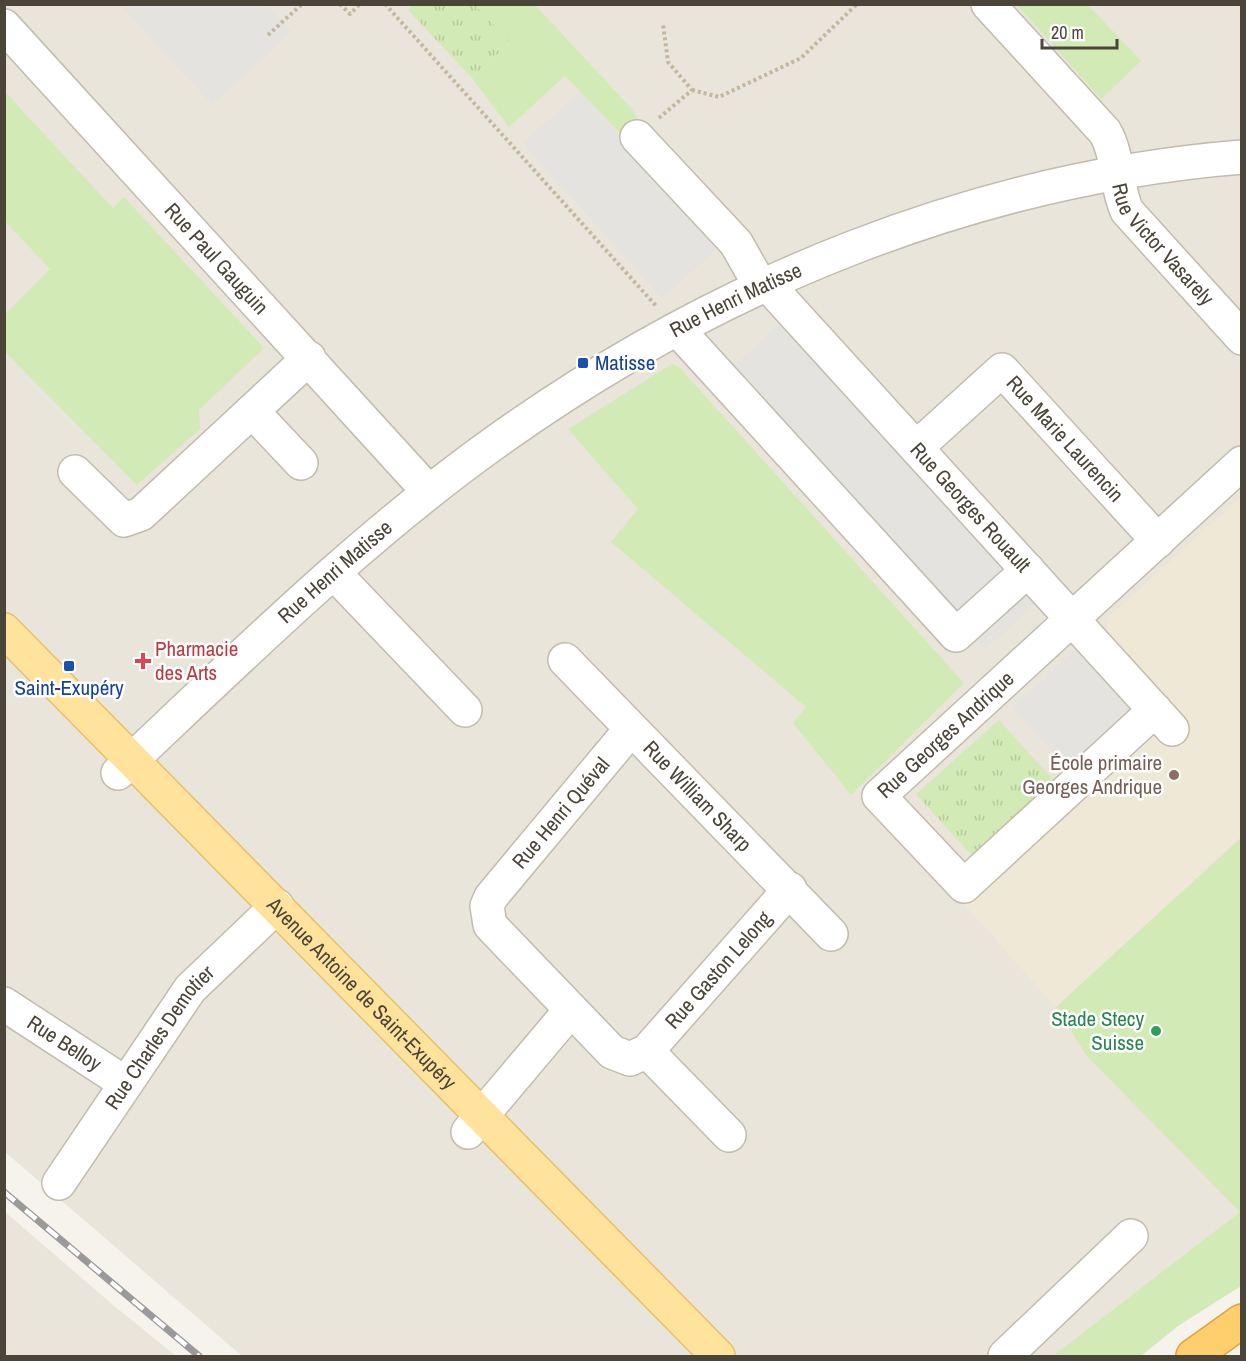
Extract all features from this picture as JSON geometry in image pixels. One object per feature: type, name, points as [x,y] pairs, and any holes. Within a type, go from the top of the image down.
[{"type":"highway","points":[[1193,1356],[1242,1321]]},
{"type":"main road","name":"Avenue Antoine de Saint-Exupéry","points":[[4,630],[125,766],[475,1123],[718,1356]]},
{"type":"main road","name":"Avenue Antoine de Saint-Exupéry","points":[[4,658],[125,766]]},
{"type":"main road","name":"Avenue Antoine de Saint-Exupéry","points":[[475,1123],[689,1356]]},
{"type":"street","name":"Rue Victor Vasarely","points":[[988,4],[1105,132],[1112,147],[1126,211],[1242,338]]},
{"type":"street","name":"Rue Paul Gauguin","points":[[4,26],[429,492]]},
{"type":"street","name":"Rue Georges Rouault","points":[[637,136],[736,243],[764,286],[916,447],[1163,719]]},
{"type":"street","name":"Rue Henri Matisse","points":[[125,766],[334,573],[429,492],[540,411],[678,330],[764,286],[862,244],[960,211],[1020,194],[1117,173],[1242,157]]},
{"type":"street","points":[[678,330],[956,635],[1028,570]]},
{"type":"street","points":[[75,472],[124,520],[141,514],[309,358]]},
{"type":"street","name":"Rue Marie Laurencin","points":[[916,447],[1002,370],[1158,541]]},
{"type":"street","points":[[252,411],[301,463]]},
{"type":"street","name":"Rue Georges Andrique","points":[[1163,719],[1077,781],[964,886],[879,796],[1242,463]]},
{"type":"street","points":[[334,573],[465,711]]},
{"type":"street","name":"Rue William Sharp","points":[[565,660],[831,934]]},
{"type":"street","name":"Rue Henri Quéval","points":[[570,1011],[490,925],[487,906],[491,897],[631,729]]},
{"type":"street","name":"Rue Gaston Lelong","points":[[647,1051],[790,890]]},
{"type":"street","name":"Rue Charles Demotier","points":[[58,1183],[190,989],[270,914]]},
{"type":"street","name":"Rue Belloy","points":[[4,1004],[125,1083]]},
{"type":"street","points":[[475,1123],[570,1011],[620,1057],[630,1059],[647,1051],[729,1135]]},
{"type":"street","points":[[1005,1356],[1131,1236]]},
{"type":"path","points":[[268,35],[302,4]]},
{"type":"path","points":[[340,4],[350,14],[360,4]]},
{"type":"path","points":[[385,4],[678,330]]},
{"type":"path","points":[[663,24],[668,62],[692,90],[719,97],[801,58],[857,4]]},
{"type":"path","points":[[637,136],[692,90]]},
{"type":"shaded area","points":[[5,5],[1241,5],[1241,1285],[1128,1356],[242,1356],[5,1152]]},
{"type":"shaded area","points":[[121,5],[266,5],[292,32],[212,105]]},
{"type":"shaded area","points":[[580,92],[719,247],[662,298],[523,143]]},
{"type":"shaded area","points":[[785,318],[1042,598],[985,650],[729,370]]},
{"type":"shaded area","name":"École primaire Georges Andrique","points":[[1241,497],[1241,837],[1056,1007],[963,903],[1177,714],[1106,633],[1108,618]]},
{"type":"shaded area","points":[[1081,644],[1141,708],[1072,772],[1012,708]]},
{"type":"shaded area","points":[[4,1211],[113,1305],[176,1356],[5,1356]]},
{"type":"green space","points":[[414,4],[475,5],[510,42],[472,78],[408,10]]},
{"type":"green space","points":[[475,5],[535,5],[632,109],[638,120],[622,135],[565,76],[509,127],[472,78],[510,42]]},
{"type":"green space","points":[[1017,5],[1088,5],[1141,61],[1101,99]]},
{"type":"green space","points":[[5,92],[113,208],[124,197],[264,348],[199,410],[200,429],[137,485],[5,352],[5,314],[50,269],[5,221]]},
{"type":"green space","points":[[672,364],[679,367],[964,683],[851,795],[793,723],[806,707],[611,542],[638,509],[568,429]]},
{"type":"green space","points":[[999,720],[1058,785],[975,859],[916,794]]},
{"type":"green space","name":"Stade Stecy Suisse","points":[[1241,838],[1241,1286],[1178,1326],[1141,1356],[1053,1356],[1240,1212],[1087,1056],[1056,1007]]},
{"type":"railway","points":[[4,1192],[199,1356]]},
{"type":"place","name":"Matisse","points":[[583,363]]},
{"type":"place","name":"Pharmacie des Arts","points":[[143,661]]},
{"type":"place","name":"Saint-Exupéry","points":[[69,666]]},
{"type":"place","name":"École primaire Georges Andrique","points":[[1174,775]]},
{"type":"place","name":"Stade Stecy Suisse","points":[[1156,1031]]}]
